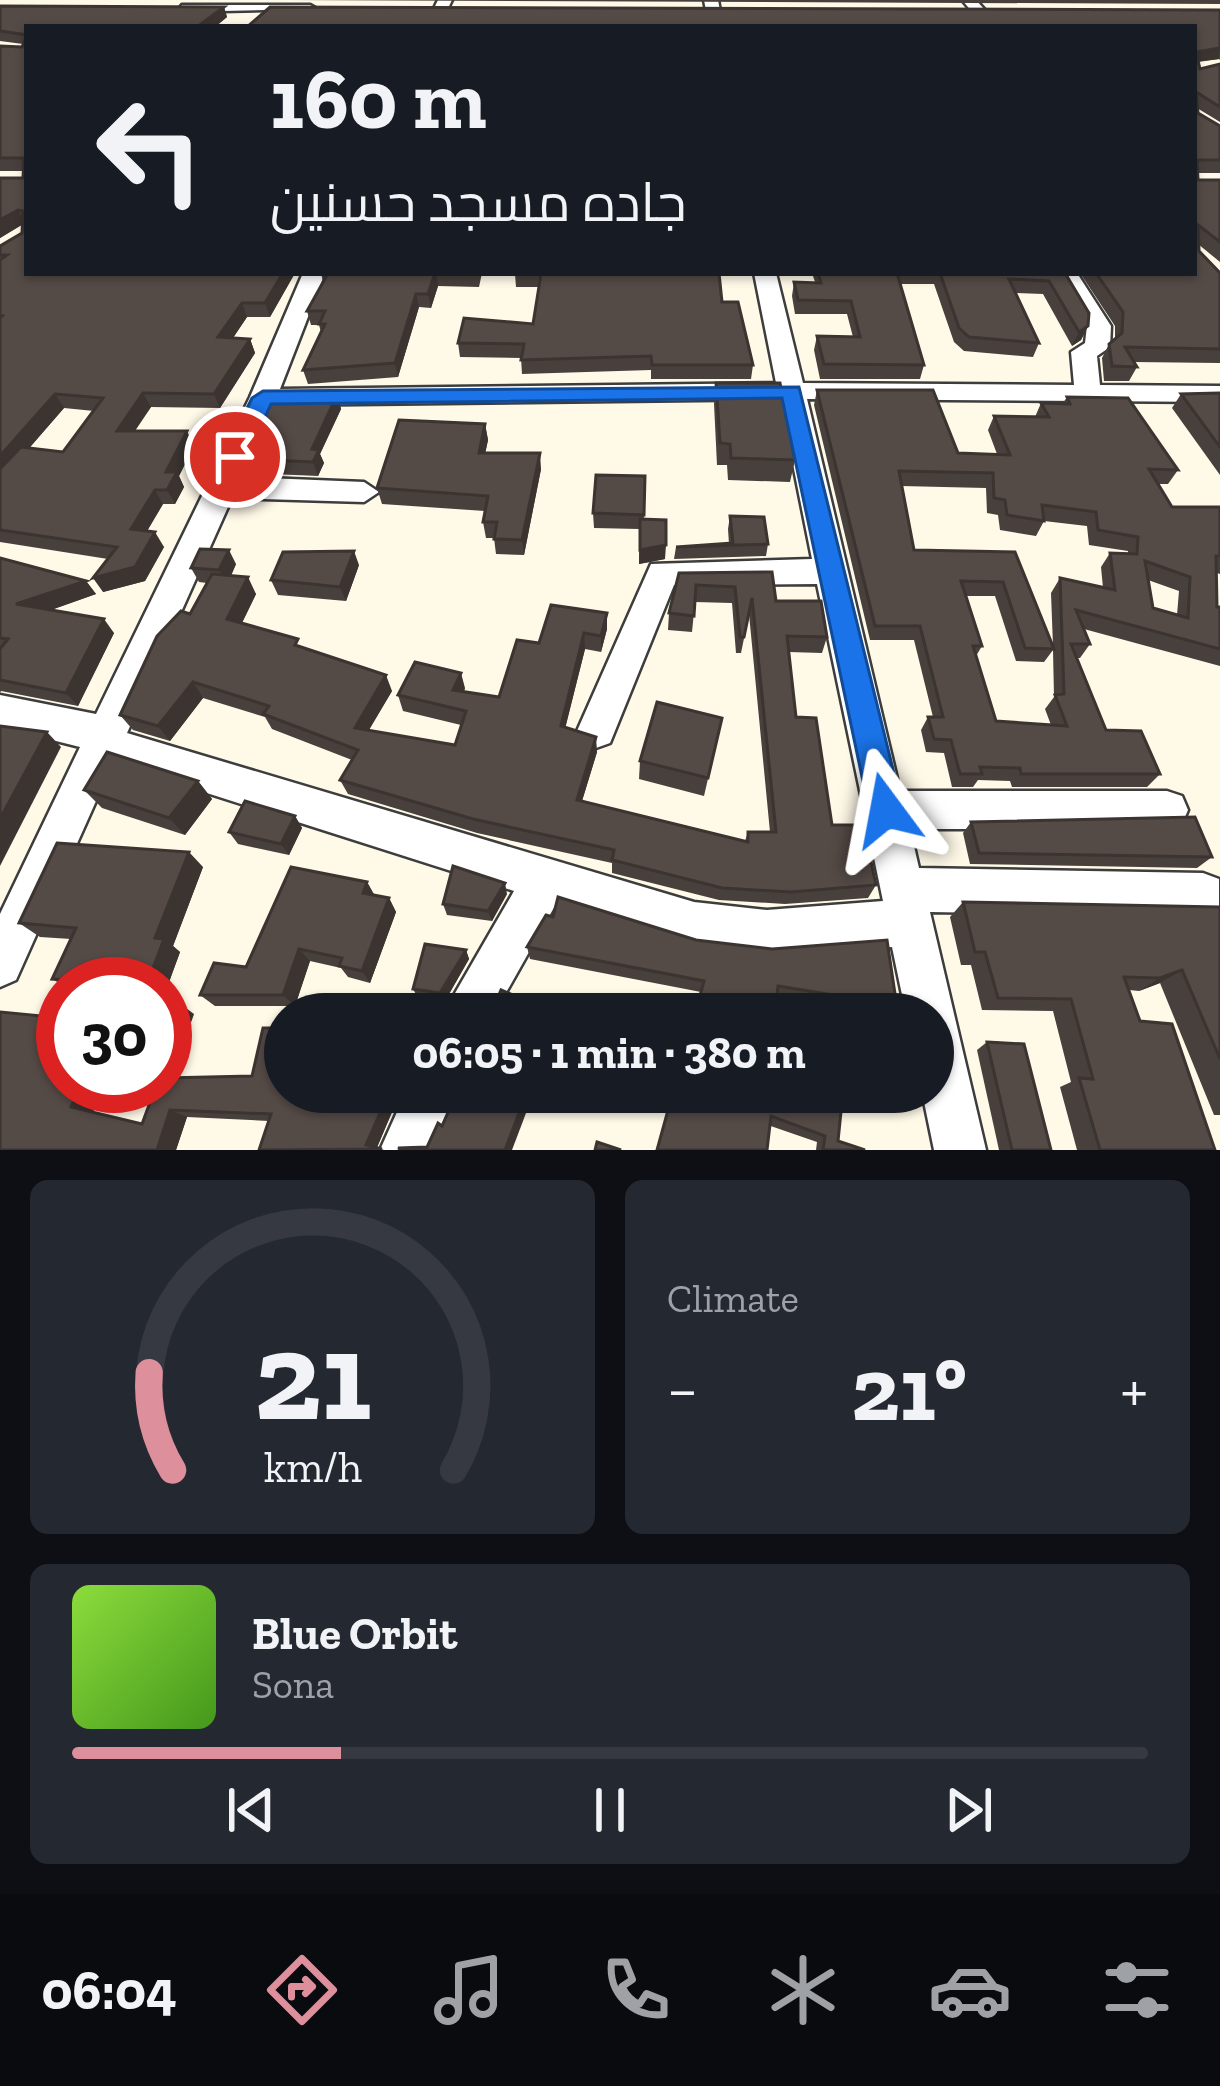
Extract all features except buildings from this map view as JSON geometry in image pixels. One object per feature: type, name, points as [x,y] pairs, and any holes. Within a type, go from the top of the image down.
[{"type":"street","points":[[160,13],[214,0]]},
{"type":"street","points":[[417,9],[443,5],[463,9]]},
{"type":"street","points":[[968,7],[1000,10]]},
{"type":"street","points":[[180,9],[322,9]]},
{"type":"street","points":[[690,10],[735,10]]},
{"type":"street","points":[[0,964],[263,398],[313,276]]},
{"type":"street","points":[[766,276],[926,993]]},
{"type":"street","points":[[1068,276],[1099,326],[1096,346],[1084,352],[1088,395]]},
{"type":"street","points":[[263,398],[791,392],[1220,394]]},
{"type":"street","points":[[221,487],[364,492]]},
{"type":"street","points":[[596,731],[663,573],[832,571]]},
{"type":"street","points":[[0,711],[85,727],[103,743],[694,925],[767,933],[880,923],[908,908],[1203,895]]},
{"type":"street","points":[[886,810],[1167,810]]},
{"type":"street","points":[[479,993],[544,881]]},
{"type":"street","points":[[406,1150],[423,1113]]},
{"type":"street","points":[[952,1113],[960,1150]]},
{"type":"route","points":[[235,457],[263,398],[791,392],[886,810]]}]
